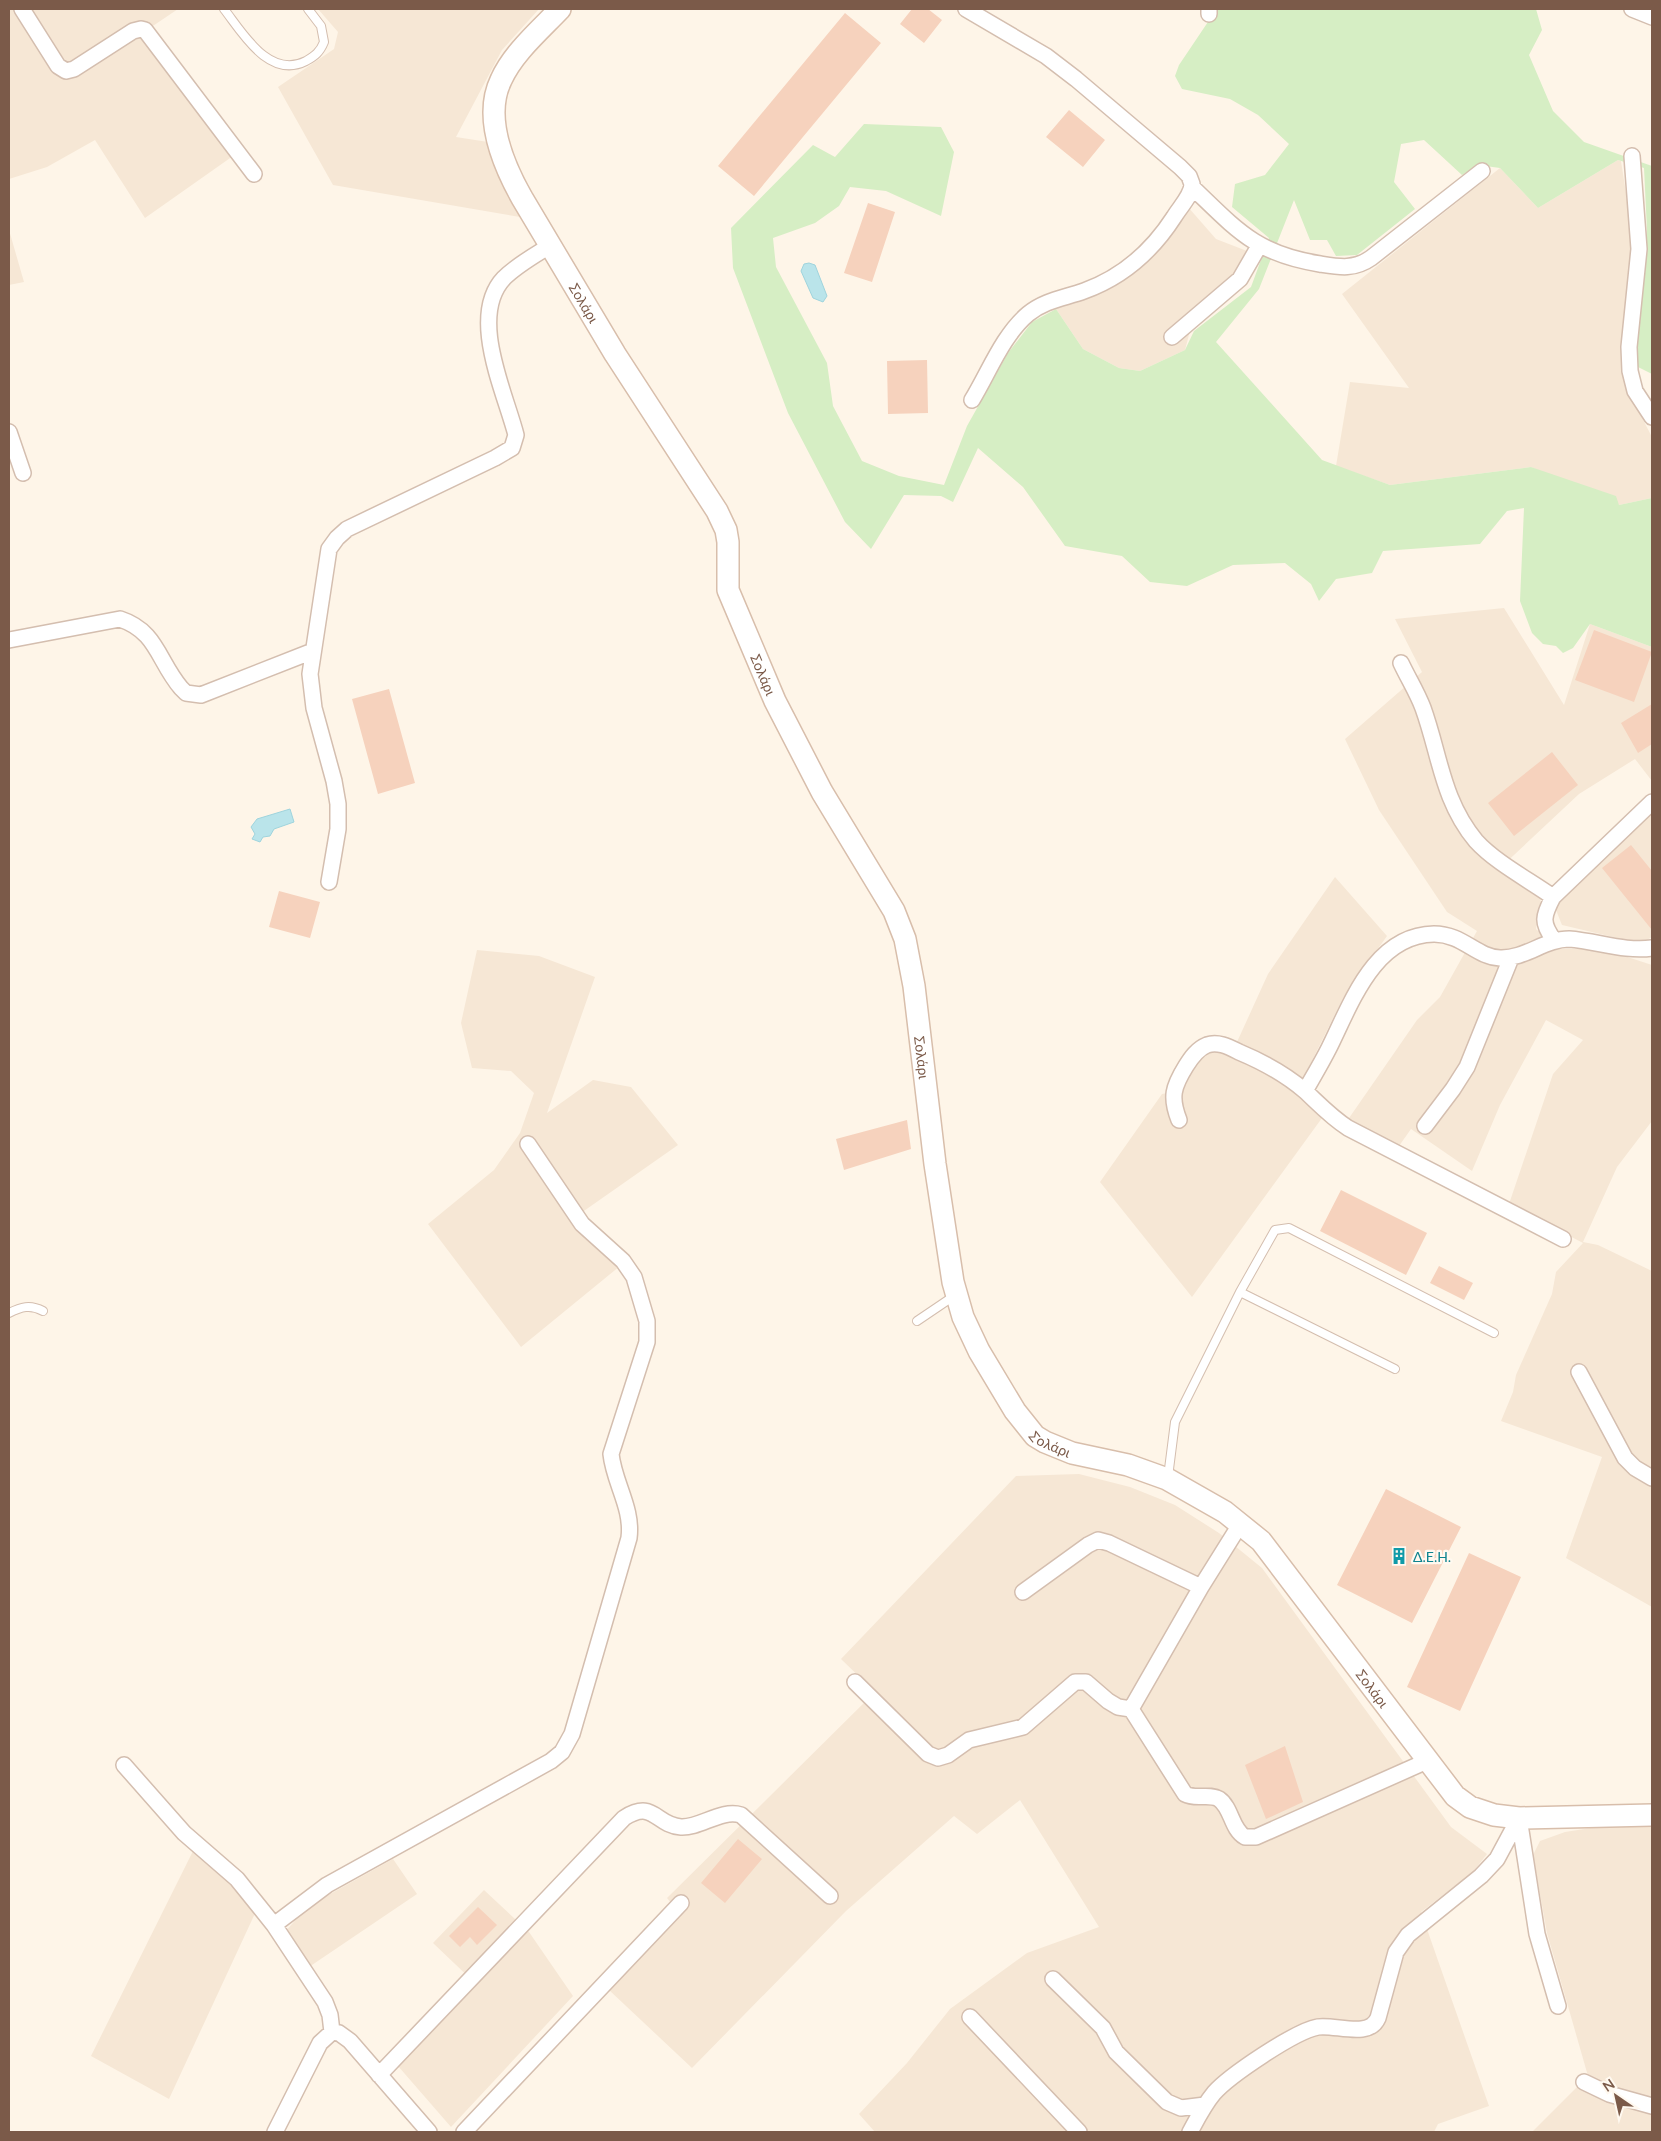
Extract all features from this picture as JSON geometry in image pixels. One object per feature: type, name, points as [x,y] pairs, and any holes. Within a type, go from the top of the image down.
[{"type":"street","points":[[22,9],[58,66],[66,71],[74,69],[133,31],[145,30],[254,174]]},
{"type":"street","name":"Σολάρι","points":[[560,9],[508,69],[498,88],[496,100],[497,134],[503,159],[511,177],[615,354],[717,511],[726,530],[728,542],[728,590],[769,686],[806,764],[894,910],[905,939],[914,986],[935,1164],[956,1295],[963,1316],[979,1351],[1015,1411],[1034,1436],[1045,1442],[1072,1453],[1128,1465],[1168,1479],[1241,1523],[1261,1541],[1455,1796],[1470,1807],[1494,1816],[1519,1818],[1652,1815]]},
{"type":"street","points":[[966,9],[1033,47],[1076,78],[1189,176],[1192,187],[1239,231],[1259,246],[1281,256],[1344,268],[1358,265],[1371,258],[1482,171]]},
{"type":"street","points":[[1632,9],[1652,17]]},
{"type":"street","points":[[1632,156],[1640,249],[1629,347],[1630,371],[1635,391],[1652,418]]},
{"type":"street","points":[[972,400],[1011,332],[1020,322],[1044,303],[1103,284],[1141,257],[1159,237],[1192,187]]},
{"type":"street","points":[[329,882],[338,829],[338,804],[311,689],[310,674],[329,549],[347,529],[512,448],[516,435],[491,350],[488,330],[489,308],[495,291],[503,279],[515,268],[551,245]]},
{"type":"street","points":[[1172,337],[1240,279],[1259,246]]},
{"type":"street","points":[[9,432],[23,473]]},
{"type":"street","points":[[9,640],[120,619],[133,623],[146,634],[180,688],[186,693],[201,695],[313,651]]},
{"type":"street","points":[[1401,663],[1423,708],[1440,773],[1450,799],[1473,836],[1493,855],[1553,897]]},
{"type":"street","points":[[1554,940],[1546,930],[1544,920],[1546,909],[1553,897],[1652,802]]},
{"type":"street","points":[[1305,1091],[1352,1001],[1374,967],[1393,947],[1404,941],[1420,936],[1440,935],[1460,939],[1489,956],[1511,958],[1554,940],[1585,940],[1635,949],[1652,948]]},
{"type":"street","points":[[1425,1126],[1467,1067],[1511,958]]},
{"type":"street","points":[[1179,1120],[1173,1097],[1179,1078],[1196,1052],[1201,1048],[1213,1044],[1226,1046],[1271,1066],[1305,1091],[1324,1110],[1348,1128],[1563,1239]]},
{"type":"street","points":[[274,1925],[327,1885],[551,1761],[562,1752],[572,1734],[629,1538],[629,1516],[612,1465],[612,1454],[647,1342],[648,1331],[634,1278],[623,1261],[582,1224],[528,1144]]},
{"type":"street","points":[[1579,1372],[1625,1458],[1635,1468],[1652,1478]]},
{"type":"street","points":[[1131,1710],[1201,1587],[1241,1523]]},
{"type":"street","points":[[1023,1592],[1088,1545],[1098,1540],[1109,1543],[1201,1587]]},
{"type":"street","points":[[855,1682],[928,1754],[938,1758],[948,1755],[969,1740],[1023,1727],[1075,1682],[1086,1682],[1108,1701],[1118,1707],[1131,1710],[1185,1794],[1192,1798],[1218,1798],[1224,1805],[1237,1830],[1245,1837],[1256,1837],[1427,1761]]},
{"type":"street","points":[[124,1765],[184,1833],[237,1879],[274,1925],[329,2009],[332,2032]]},
{"type":"street","points":[[379,2075],[624,1818],[634,1812],[644,1810],[682,1827],[730,1814],[741,1815],[830,1896]]},
{"type":"street","points":[[1519,1818],[1537,1934],[1558,2006]]},
{"type":"street","points":[[1190,2132],[1214,2092],[1228,2080],[1274,2049],[1305,2031],[1318,2027],[1363,2029],[1372,2026],[1378,2018],[1396,1952],[1408,1935],[1481,1876],[1497,1859],[1519,1818]]},
{"type":"street","points":[[464,2132],[680,1903]]},
{"type":"street","points":[[1053,1980],[1103,2028],[1116,2052],[1167,2102],[1181,2108],[1205,2105]]},
{"type":"street","points":[[970,2017],[1079,2132]]},
{"type":"street","points":[[332,2032],[345,2036],[429,2132]]},
{"type":"street","points":[[275,2132],[320,2043],[332,2032]]},
{"type":"street","points":[[1584,2082],[1609,2094],[1652,2106]]},
{"type":"lane","points":[[224,9],[264,58],[280,64],[291,65],[302,63],[316,56],[324,42],[321,26],[308,9]]},
{"type":"lane","points":[[1168,1479],[1175,1422],[1240,1292],[1275,1230],[1289,1228],[1494,1332]]},
{"type":"lane","points":[[1240,1292],[1395,1369]]},
{"type":"lane","points":[[917,1322],[956,1295]]},
{"type":"lane","points":[[9,1313],[18,1308],[31,1306],[43,1311]]},
{"type":"shaded area","points":[[9,9],[178,9],[141,34],[233,156],[145,218],[95,140],[47,167],[9,179]]},
{"type":"shaded area","points":[[318,9],[539,9],[502,50],[456,137],[488,142],[526,218],[333,185],[278,87],[334,49],[338,32]]},
{"type":"shaded area","points":[[1618,160],[1621,161],[1633,251],[1629,393],[1652,437],[1652,498],[1619,505],[1531,467],[1390,485],[1336,466],[1350,382],[1409,388],[1342,294],[1500,168],[1538,208]]},
{"type":"shaded area","points":[[1188,207],[1216,239],[1247,251],[1239,268],[1191,327],[1185,350],[1140,371],[1119,368],[1083,349],[1056,309],[1094,294],[1147,261],[1159,250]]},
{"type":"shaded area","points":[[9,230],[24,282],[9,285]]},
{"type":"shaded area","points":[[1504,608],[1564,705],[1590,624],[1652,647],[1652,781],[1635,759],[1579,794],[1498,870],[1541,897],[1536,929],[1558,949],[1603,949],[1652,965],[1652,1121],[1617,1167],[1583,1242],[1598,1245],[1652,1271],[1652,1607],[1566,1558],[1602,1457],[1501,1421],[1513,1392],[1516,1375],[1552,1294],[1556,1272],[1583,1243],[1509,1204],[1553,1074],[1583,1040],[1546,1020],[1500,1105],[1472,1171],[1411,1129],[1399,1146],[1347,1121],[1417,1020],[1440,997],[1477,931],[1447,912],[1379,810],[1345,739],[1422,672],[1395,619]]},
{"type":"shaded area","points":[[1652,812],[1652,937],[1647,940],[1630,941],[1562,925],[1556,910],[1563,894]]},
{"type":"shaded area","points":[[1335,877],[1387,936],[1343,998],[1303,1079],[1273,1060],[1237,1042],[1268,974]]},
{"type":"shaded area","points":[[477,950],[539,956],[595,977],[547,1113],[593,1080],[631,1087],[678,1145],[571,1220],[620,1266],[521,1347],[428,1224],[494,1170],[520,1133],[534,1093],[511,1071],[472,1068],[461,1023]]},
{"type":"shaded area","points":[[1213,1049],[1259,1067],[1303,1095],[1322,1118],[1192,1297],[1100,1182],[1162,1094],[1177,1091],[1195,1058]]},
{"type":"shaded area","points":[[1079,1474],[1130,1487],[1175,1505],[1219,1533],[1262,1568],[1451,1827],[1487,1854],[1473,1872],[1421,1912],[1489,2106],[1438,2124],[1434,2132],[875,2132],[859,2114],[907,2063],[950,2009],[1027,1953],[1099,1927],[1020,1800],[977,1834],[954,1816],[846,1911],[692,2068],[609,1990],[680,1914],[667,1898],[875,1692],[841,1659],[1016,1476]]},
{"type":"shaded area","points":[[1610,1825],[1652,1825],[1652,2132],[1532,2132],[1588,2076],[1547,1933],[1533,1855],[1540,1841],[1565,1832]]},
{"type":"shaded area","points":[[193,1851],[208,1859],[257,1909],[169,2099],[91,2056]]},
{"type":"shaded area","points":[[393,1859],[417,1894],[309,1967],[285,1932],[299,1916],[323,1898]]},
{"type":"shaded area","points":[[484,1890],[529,1932],[573,1996],[451,2127],[398,2066],[476,1984],[433,1943]]},
{"type":"green space","points":[[1214,9],[1536,9],[1542,30],[1529,55],[1553,111],[1584,142],[1652,166],[1652,374],[1634,365],[1647,230],[1644,168],[1618,160],[1538,208],[1500,168],[1478,165],[1462,175],[1424,140],[1401,144],[1394,182],[1415,209],[1357,255],[1336,256],[1327,240],[1310,240],[1294,200],[1259,289],[1216,342],[1322,460],[1390,485],[1531,467],[1616,496],[1619,505],[1652,498],[1652,647],[1590,624],[1573,648],[1563,653],[1556,646],[1543,644],[1532,633],[1520,601],[1524,508],[1507,511],[1480,544],[1383,551],[1372,573],[1336,579],[1319,601],[1311,584],[1285,563],[1233,565],[1187,586],[1150,582],[1122,556],[1065,546],[1023,487],[978,448],[953,502],[941,496],[904,495],[871,549],[845,522],[788,413],[733,268],[731,228],[813,145],[835,157],[864,124],[941,127],[954,152],[941,216],[886,191],[850,187],[839,206],[815,223],[773,238],[776,267],[827,363],[833,406],[862,461],[899,476],[944,485],[967,426],[1008,353],[1032,322],[1056,309],[1083,349],[1119,368],[1140,371],[1185,350],[1194,331],[1251,287],[1269,238],[1232,207],[1235,184],[1265,175],[1289,144],[1258,115],[1230,99],[1182,89],[1175,76],[1179,65],[1214,13]]},
{"type":"water","points":[[804,264],[815,265],[827,296],[823,302],[813,298],[801,271]]},
{"type":"water","points":[[290,809],[294,822],[274,829],[270,836],[263,837],[260,842],[252,839],[255,834],[251,827],[257,819]]},
{"type":"building","points":[[912,9],[928,9],[942,20],[924,43],[900,24]]},
{"type":"building","points":[[845,13],[881,43],[754,196],[718,166]]},
{"type":"building","points":[[1069,110],[1105,140],[1083,167],[1046,137]]},
{"type":"building","points":[[868,203],[895,212],[872,282],[844,273]]},
{"type":"building","points":[[927,360],[928,413],[888,414],[887,361]]},
{"type":"building","points":[[1594,630],[1652,652],[1634,702],[1575,680]]},
{"type":"building","points":[[389,689],[415,783],[378,794],[352,699]]},
{"type":"building","points":[[1652,704],[1652,744],[1638,753],[1621,723]]},
{"type":"building","points":[[1552,752],[1578,785],[1514,836],[1488,803]]},
{"type":"building","points":[[1631,845],[1652,871],[1652,930],[1602,868]]},
{"type":"building","points":[[279,891],[320,902],[310,938],[269,927]]},
{"type":"building","points":[[907,1120],[911,1149],[844,1170],[836,1139]]},
{"type":"building","points":[[1341,1190],[1427,1233],[1406,1275],[1320,1231]]},
{"type":"building","points":[[1439,1266],[1473,1283],[1464,1300],[1430,1283]]},
{"type":"building","name":"Δ.Ε.Η.","points":[[1386,1489],[1461,1527],[1412,1623],[1337,1585]]},
{"type":"building","points":[[1469,1553],[1521,1577],[1460,1711],[1407,1687]]},
{"type":"building","points":[[1285,1746],[1303,1802],[1266,1819],[1245,1765]]},
{"type":"building","points":[[738,1839],[762,1859],[725,1903],[701,1883]]},
{"type":"building","points":[[478,1907],[497,1925],[477,1945],[470,1937],[460,1947],[449,1936]]},
{"type":"place","name":"Δ.Ε.Η.","points":[[1399,1556]]}]
